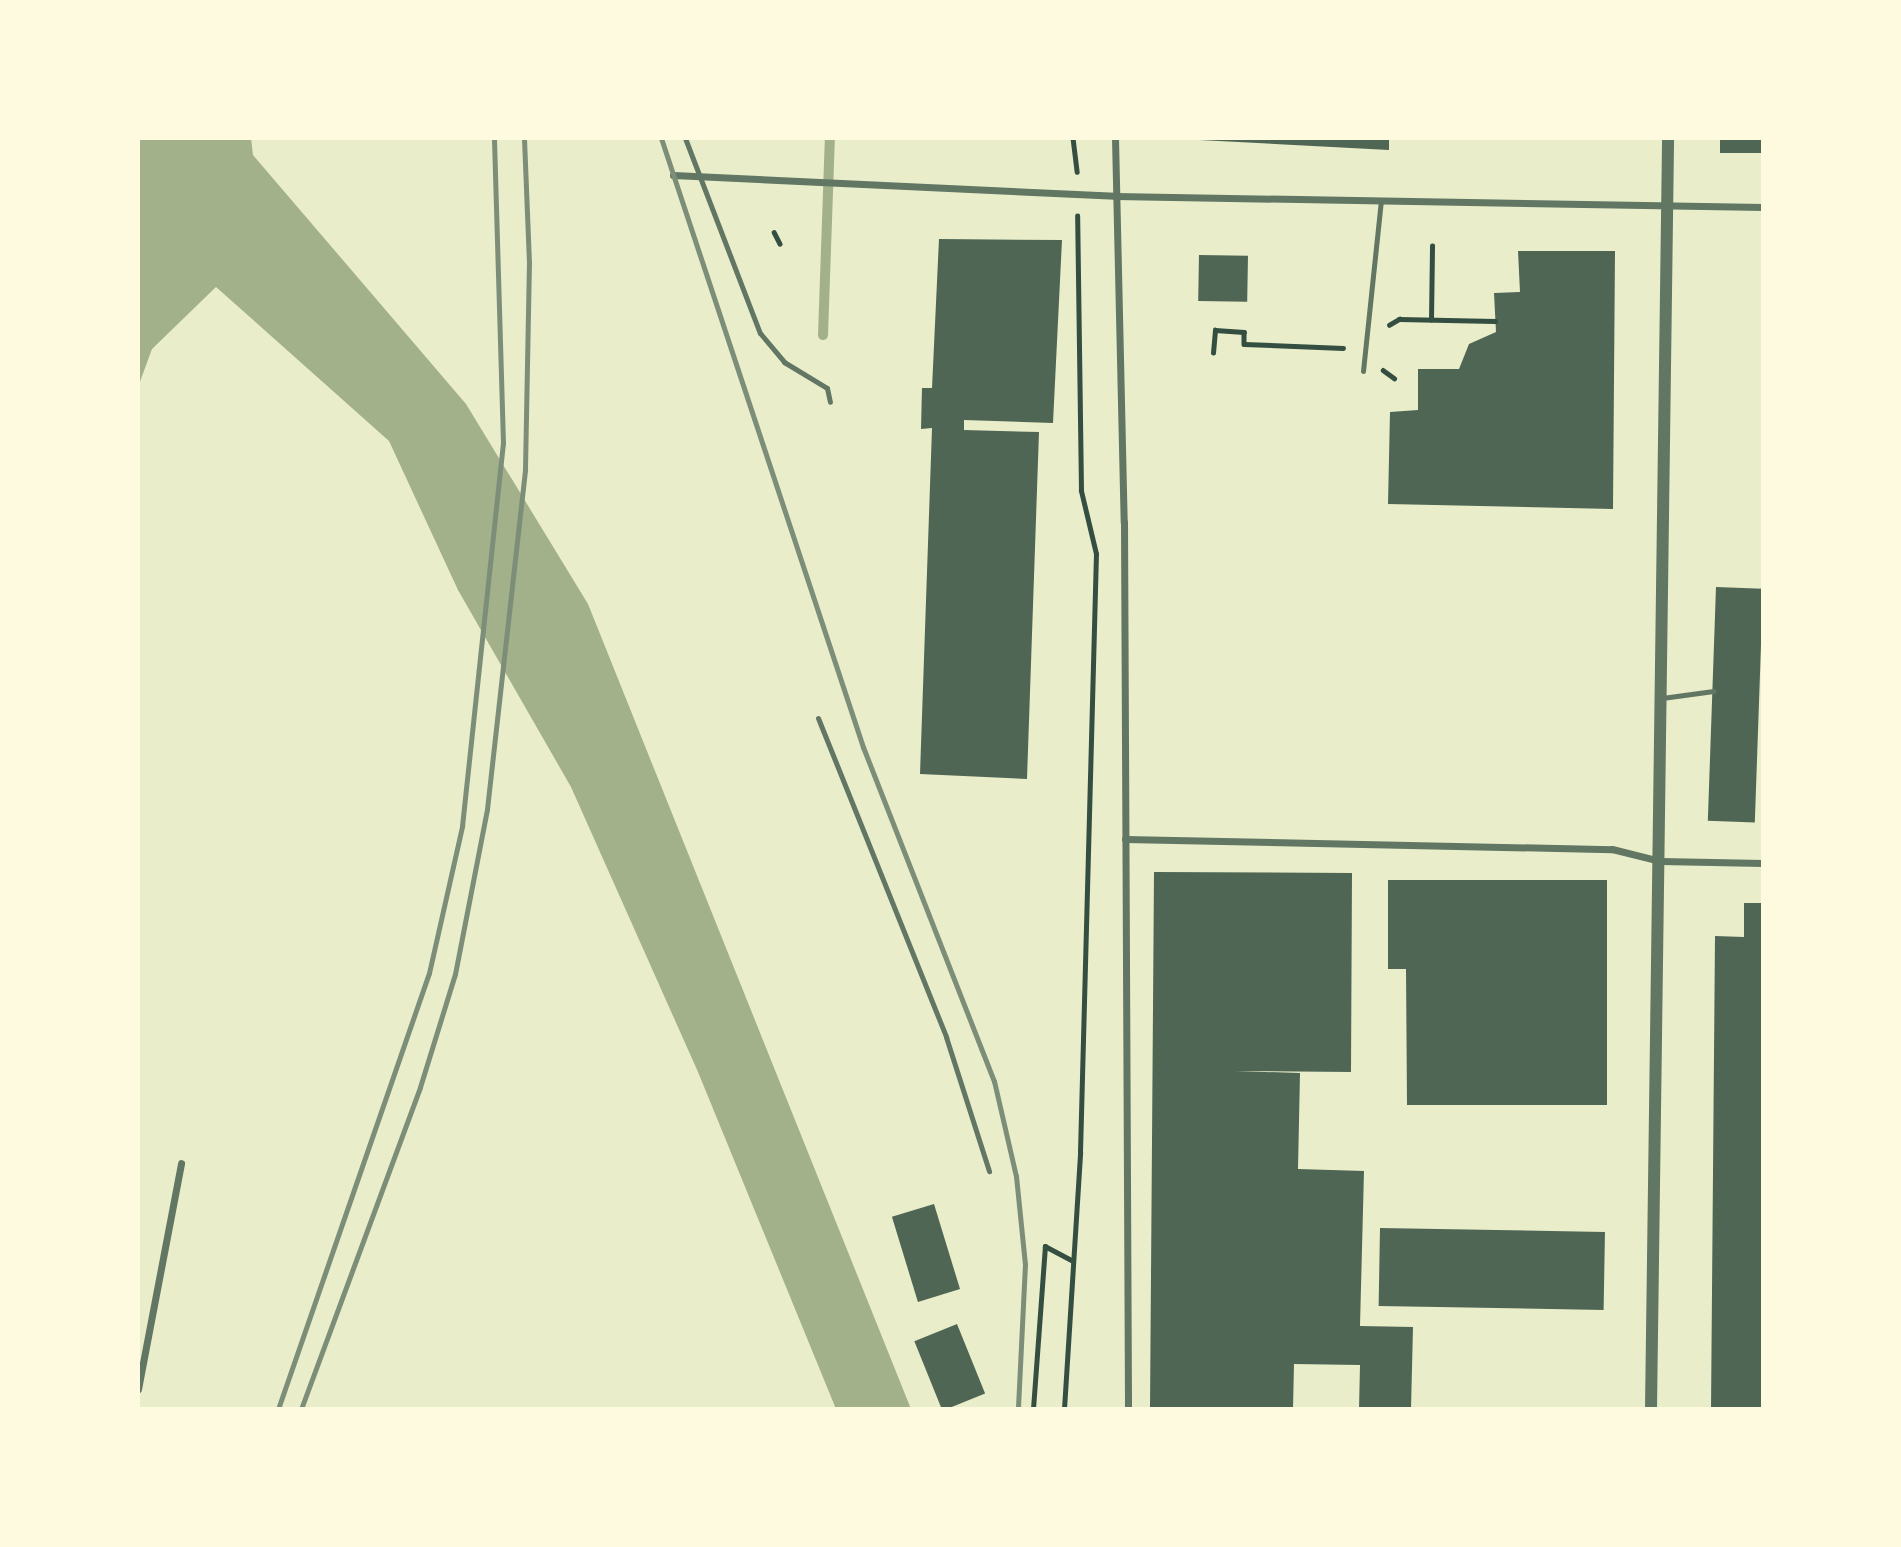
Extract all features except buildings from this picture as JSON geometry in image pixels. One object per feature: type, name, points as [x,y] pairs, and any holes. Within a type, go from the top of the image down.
[{"type":"street","points":[[1115,138],[1125,839],[1128,1409]]},
{"type":"street","points":[[1651,1409],[1668,138]]},
{"type":"street","points":[[673,175],[1115,197],[1763,206]]},
{"type":"street","points":[[1125,839],[1612,849],[1660,861],[1763,863]]},
{"type":"street","points":[[138,1389],[181,1163]]},
{"type":"lane","points":[[685,138],[760,333],[784,362],[827,388],[830,402]]},
{"type":"lane","points":[[1363,371],[1381,200]]},
{"type":"lane","points":[[1662,698],[1714,691]]},
{"type":"lane","points":[[818,718],[946,1037],[989,1171]]},
{"type":"path","points":[[1073,138],[1077,166]]},
{"type":"path","points":[[1064,1409],[1066,1332],[1080,1152],[1084,887],[1096,554],[1081,491],[1077,213]]},
{"type":"path","points":[[774,232],[780,244]]},
{"type":"path","points":[[1431,320],[1433,246]]},
{"type":"path","points":[[1399,319],[1495,321]]},
{"type":"path","points":[[1213,352],[1215,331],[1244,332],[1244,344],[1353,348],[1394,378]]},
{"type":"path","points":[[1033,1409],[1045,1246],[1071,1260]]},
{"type":"shaded area","points":[[138,138],[251,138],[253,155],[466,404],[588,604],[911,1409],[836,1409],[698,1072],[571,787],[458,590],[389,441],[216,287],[152,349],[138,387]]},
{"type":"waterway","points":[[823,335],[830,138]]},
{"type":"railway","points":[[278,1409],[429,973],[462,826],[503,443],[494,138]]},
{"type":"railway","points":[[301,1409],[420,1087],[455,974],[487,809],[525,469],[529,263],[524,138]]},
{"type":"railway","points":[[661,138],[863,747],[994,1081],[1016,1176],[1025,1264],[1018,1409]]}]
